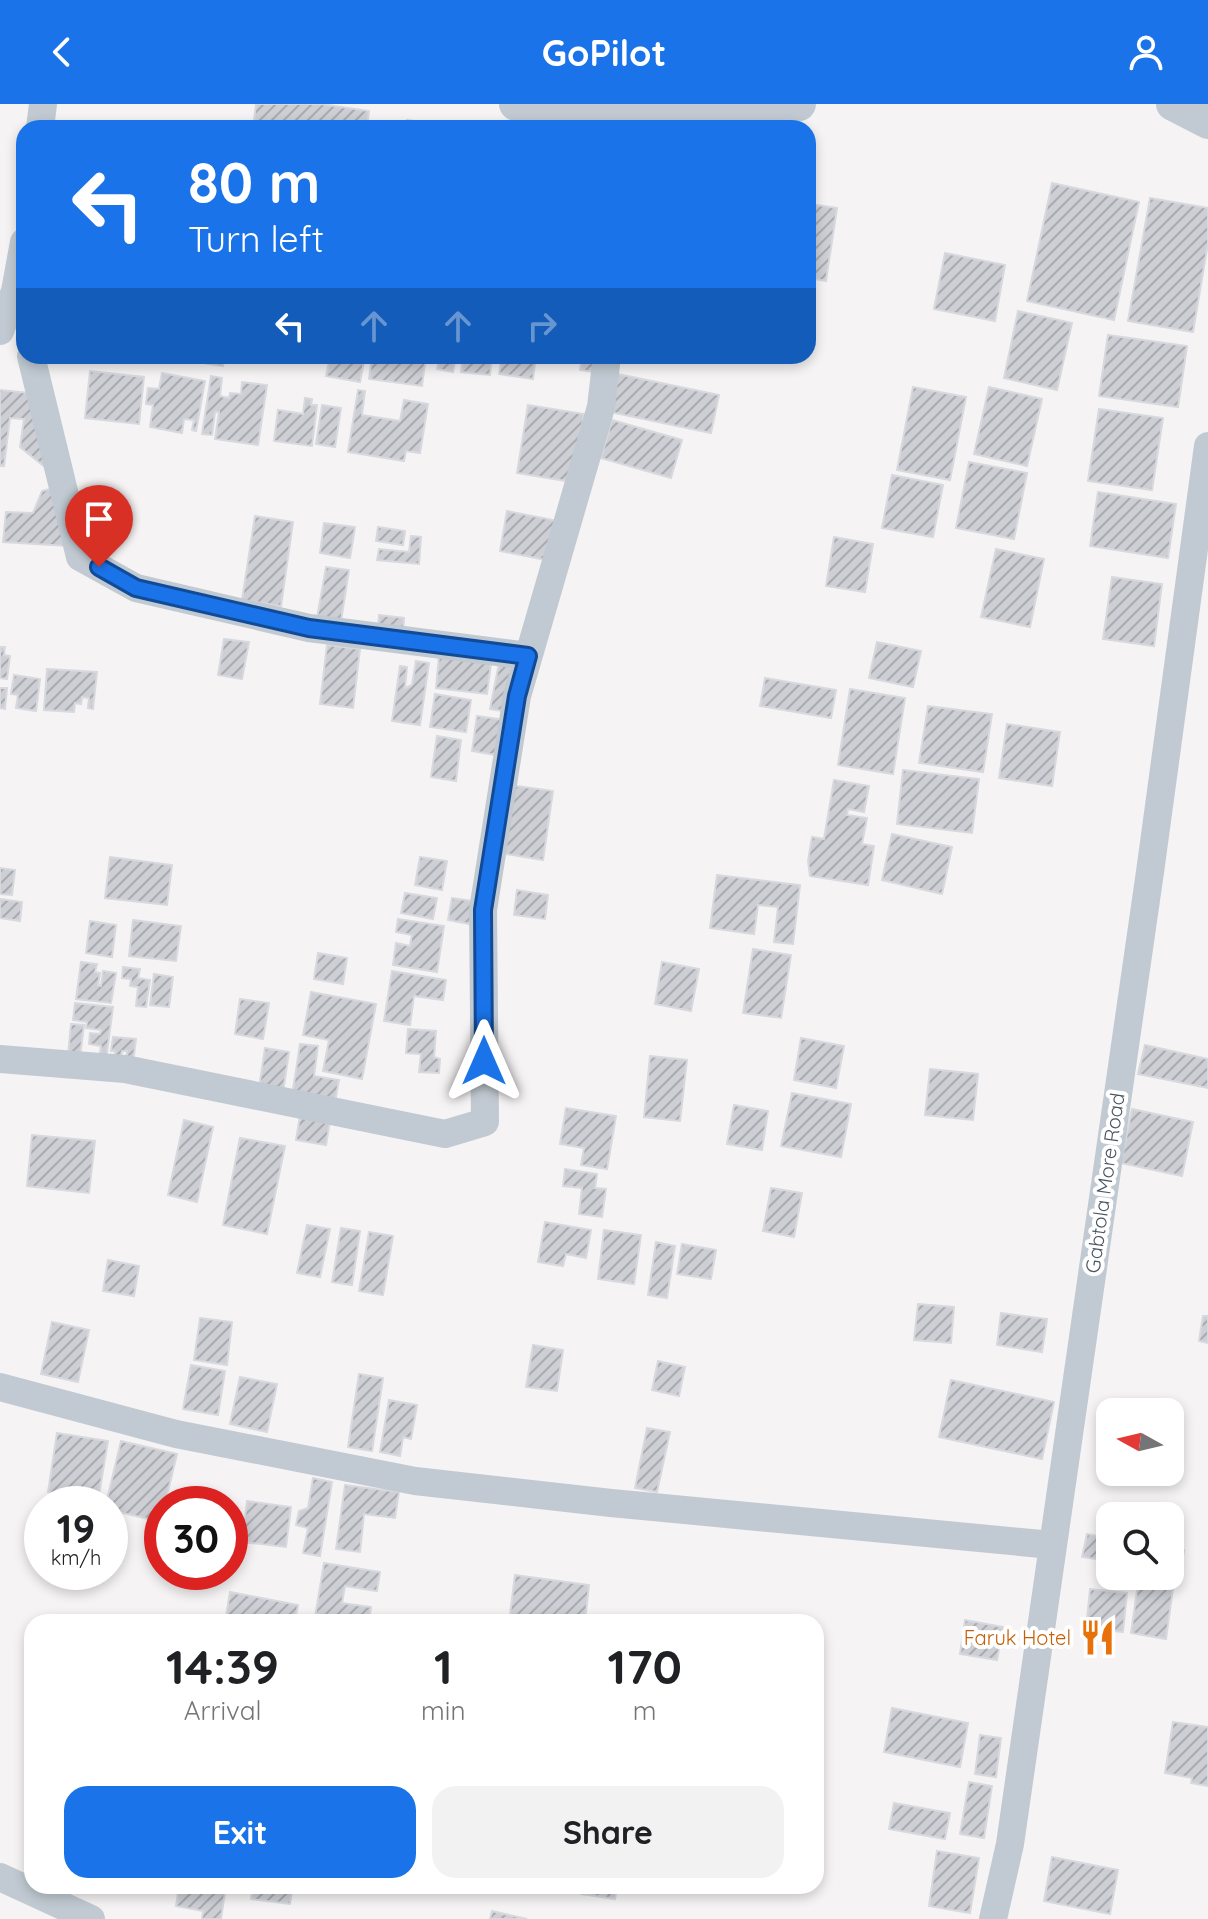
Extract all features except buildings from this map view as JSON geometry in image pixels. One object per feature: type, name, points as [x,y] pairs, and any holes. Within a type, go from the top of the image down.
[{"type":"street","points":[[516,104],[634,117],[799,104]]},
{"type":"street","points":[[1173,104],[1208,122]]},
{"type":"street","points":[[0,331],[16,286]]},
{"type":"street","points":[[15,291],[16,295]]},
{"type":"street","points":[[33,364],[80,557],[136,588],[309,628],[528,656]]},
{"type":"street","points":[[0,1059],[125,1069],[445,1134],[485,1122],[483,910],[517,696],[601,407],[606,364]]},
{"type":"street","name":"Gabtola More Road","points":[[993,1919],[1010,1844],[1208,446]]},
{"type":"street","points":[[0,1387],[176,1434],[415,1481],[1052,1545]]},
{"type":"street","points":[[0,1877],[24,1888]]},
{"type":"street","points":[[37,1894],[91,1919]]},
{"type":"place","name":"Faruk Hotel","points":[[1097,1638]]},
{"type":"route","points":[[99,567],[136,588],[309,628],[528,656],[517,696],[483,910],[484,1061]]}]
